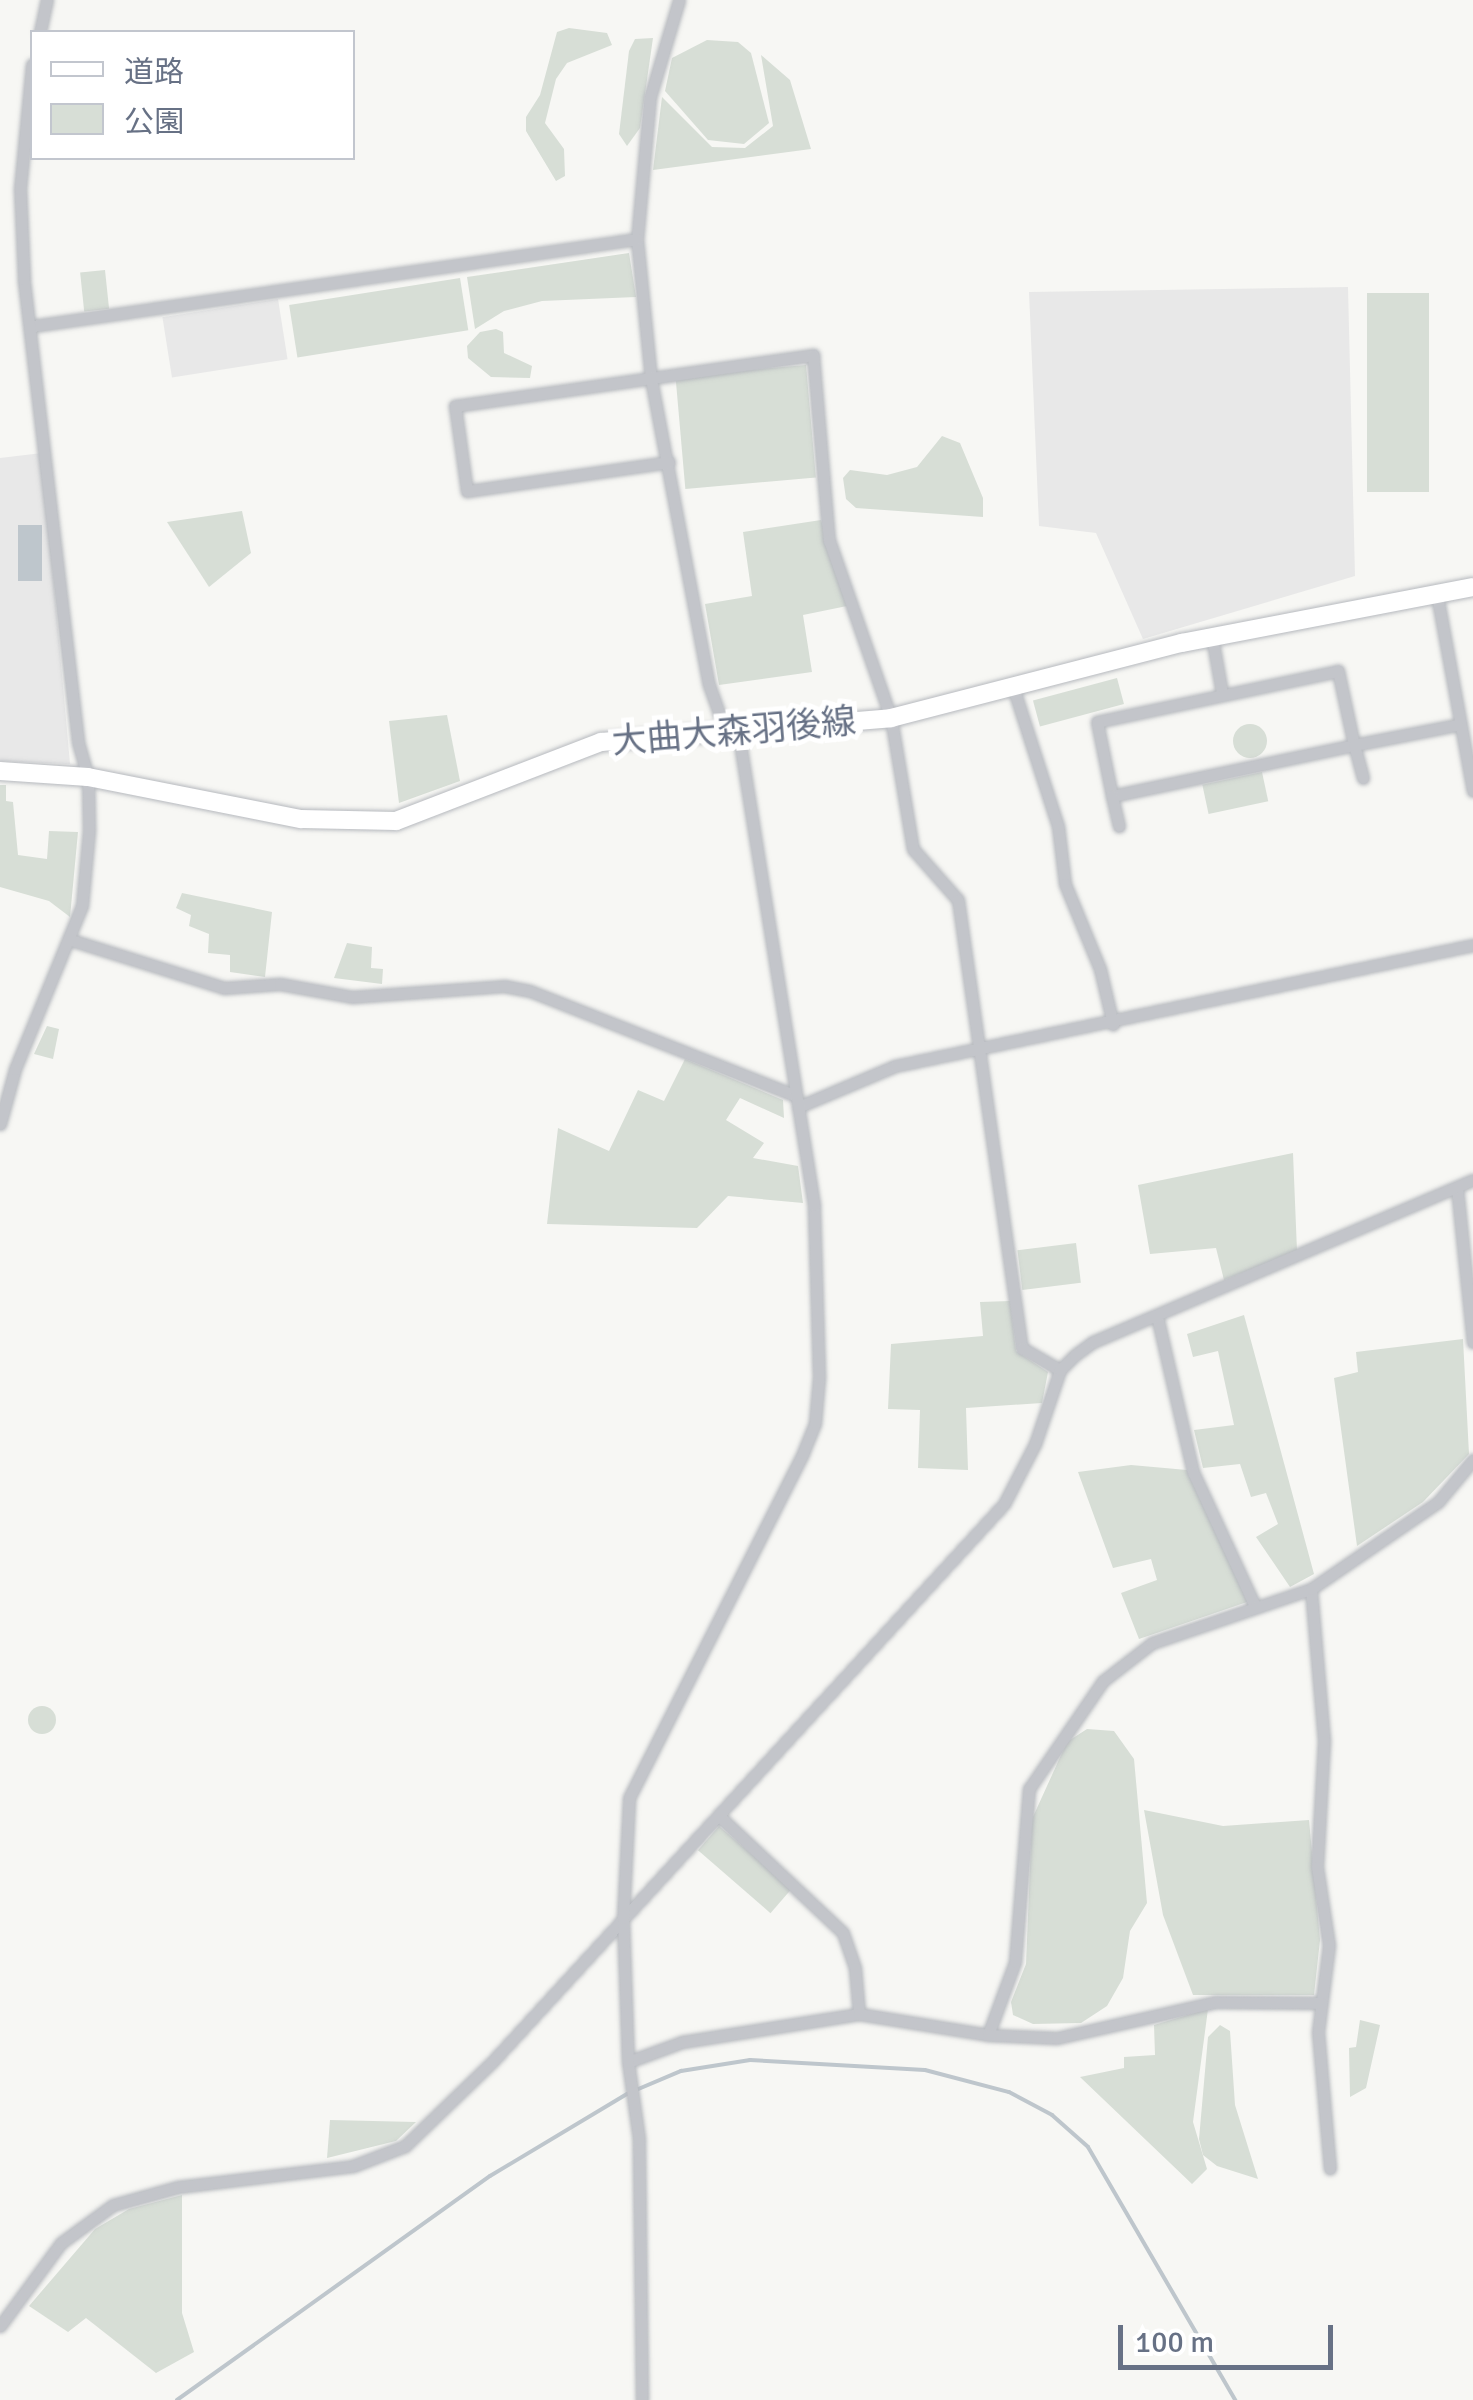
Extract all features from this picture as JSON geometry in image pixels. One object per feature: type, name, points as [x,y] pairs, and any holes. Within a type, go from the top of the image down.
[{"type":"main road","name":"大曲大森羽後線","points":[[0,771],[88,777],[301,819],[368,824],[434,809],[536,762],[601,742],[891,718],[1014,690],[1212,636],[1473,587]]},
{"type":"street","points":[[40,30],[47,0]]},
{"type":"street","points":[[642,2400],[638,2139],[632,2125],[623,1918],[624,1832],[633,1780],[815,1423],[814,1205],[731,730],[708,685],[652,380],[637,239],[650,97],[678,0]]},
{"type":"street","points":[[0,1124],[15,1069],[72,940],[82,906],[88,777],[78,740],[20,189],[30,85]]},
{"type":"street","points":[[32,326],[637,239]]},
{"type":"street","points":[[669,462],[467,492],[455,406],[812,355],[829,540],[891,718],[913,849],[958,900],[1022,1348],[1060,1370]]},
{"type":"street","points":[[1438,594],[1456,724],[1473,791]]},
{"type":"street","points":[[1212,636],[1222,693]]},
{"type":"street","points":[[1118,826],[1097,722],[1338,670],[1362,778]]},
{"type":"street","points":[[1014,690],[1058,826],[1065,884],[1100,968],[1113,1024]]},
{"type":"street","points":[[1112,796],[1456,724]]},
{"type":"street","points":[[72,940],[224,988],[280,984],[352,997],[504,986],[530,991],[797,1102],[895,1066],[1113,1024],[1473,945]]},
{"type":"street","points":[[0,2326],[61,2243],[112,2204],[178,2186],[354,2166],[404,2146],[719,1816],[1004,1504],[1035,1444],[1060,1370],[1093,1342],[1473,1180]]},
{"type":"street","points":[[1457,1188],[1473,1342]]},
{"type":"street","points":[[1157,1316],[1193,1472],[1255,1606]]},
{"type":"street","points":[[988,2036],[1014,1962],[1029,1789],[1104,1681],[1127,1659],[1192,1626],[1311,1589],[1438,1502],[1473,1460]]},
{"type":"street","points":[[1311,1589],[1324,1741],[1318,1882],[1329,1945],[1318,2032],[1330,2168]]},
{"type":"street","points":[[719,1816],[843,1933],[856,1968],[859,2014]]},
{"type":"street","points":[[628,2062],[682,2042],[859,2014],[988,2036],[1078,2038],[1215,2002],[1321,2003]]},
{"type":"shaded area","points":[[1348,287],[1355,576],[1143,639],[1096,533],[1039,526],[1029,292]]},
{"type":"shaded area","points":[[278,299],[288,359],[172,378],[162,317]]},
{"type":"shaded area","points":[[42,453],[70,764],[0,761],[0,458]]},
{"type":"shaded area","points":[[18,525],[42,525],[42,581],[18,581]]},
{"type":"green space","points":[[569,28],[607,33],[612,45],[567,63],[556,79],[545,123],[564,149],[565,176],[556,181],[526,131],[526,117],[540,95],[557,32]]},
{"type":"green space","points":[[653,38],[640,128],[627,146],[619,134],[629,51],[635,39]]},
{"type":"green space","points":[[707,40],[738,42],[751,53],[769,123],[744,144],[708,140],[665,91],[672,58]]},
{"type":"green space","points":[[761,55],[790,80],[811,149],[653,170],[662,97],[712,147],[745,148],[773,126]]},
{"type":"green space","points":[[629,253],[636,297],[542,301],[504,311],[475,329],[467,277]]},
{"type":"green space","points":[[105,270],[109,309],[84,311],[80,273]]},
{"type":"green space","points":[[460,278],[468,330],[297,357],[289,305]]},
{"type":"green space","points":[[1367,293],[1429,293],[1429,492],[1367,492]]},
{"type":"green space","points":[[480,332],[503,332],[504,353],[532,366],[530,378],[491,377],[468,358],[467,346]]},
{"type":"green space","points":[[806,365],[816,478],[685,489],[675,376]]},
{"type":"green space","points":[[942,436],[960,443],[983,498],[983,517],[856,508],[846,499],[843,478],[850,470],[887,475],[917,467]]},
{"type":"green space","points":[[242,511],[251,553],[209,587],[167,522]]},
{"type":"green space","points":[[821,520],[847,606],[803,615],[812,672],[719,685],[705,604],[752,596],[743,532]]},
{"type":"green space","points":[[1117,678],[1124,704],[1040,727],[1033,701]]},
{"type":"green space","points":[[447,715],[460,781],[399,803],[389,721]]},
{"type":"green space","points":[[1250,724],[1262,729],[1267,741],[1262,753],[1250,758],[1238,753],[1233,741],[1238,729]]},
{"type":"green space","points":[[1262,772],[1268,801],[1209,814],[1202,785]]},
{"type":"green space","points":[[0,785],[6,785],[6,801],[13,802],[18,855],[47,859],[49,831],[78,832],[70,917],[49,901],[0,887]]},
{"type":"green space","points":[[182,893],[272,912],[265,977],[230,972],[230,955],[208,953],[209,934],[189,926],[191,915],[176,908]]},
{"type":"green space","points":[[347,943],[372,947],[371,968],[383,969],[382,984],[334,978]]},
{"type":"green space","points":[[47,1026],[59,1029],[53,1059],[34,1054]]},
{"type":"green space","points":[[685,1059],[783,1100],[784,1118],[740,1098],[726,1120],[764,1143],[753,1158],[798,1166],[803,1203],[728,1196],[697,1228],[547,1224],[558,1128],[609,1151],[638,1090],[664,1101]]},
{"type":"green space","points":[[1293,1153],[1297,1251],[1224,1280],[1216,1248],[1150,1254],[1138,1185]]},
{"type":"green space","points":[[1076,1243],[1081,1283],[1022,1290],[1017,1250]]},
{"type":"green space","points":[[1010,1301],[1016,1351],[1048,1372],[1042,1403],[966,1408],[968,1470],[918,1468],[920,1410],[888,1409],[891,1344],[983,1336],[980,1302]]},
{"type":"green space","points":[[1244,1315],[1314,1574],[1290,1587],[1256,1537],[1278,1524],[1266,1493],[1251,1497],[1240,1464],[1203,1468],[1194,1430],[1234,1425],[1218,1351],[1193,1357],[1187,1334]]},
{"type":"green space","points":[[1463,1339],[1469,1454],[1423,1502],[1357,1546],[1334,1378],[1358,1372],[1356,1352]]},
{"type":"green space","points":[[1131,1465],[1187,1470],[1250,1601],[1139,1639],[1121,1593],[1157,1580],[1151,1559],[1113,1568],[1078,1472]]},
{"type":"green space","points":[[42,1706],[52,1710],[56,1720],[52,1730],[42,1734],[32,1730],[28,1720],[32,1710]]},
{"type":"green space","points":[[1087,1729],[1114,1731],[1134,1759],[1147,1903],[1130,1931],[1123,1978],[1107,2006],[1081,2023],[1033,2024],[1013,2015],[1011,2002],[1026,1964],[1032,1819],[1067,1742]]},
{"type":"green space","points":[[1144,1810],[1223,1826],[1309,1820],[1320,1940],[1314,1995],[1193,1995],[1163,1915]]},
{"type":"green space","points":[[719,1826],[791,1889],[770,1913],[698,1850]]},
{"type":"green space","points":[[1208,2009],[1193,2122],[1207,2169],[1192,2184],[1080,2077],[1124,2068],[1124,2057],[1155,2055],[1154,2025]]},
{"type":"green space","points":[[1360,2020],[1380,2025],[1366,2088],[1350,2097],[1349,2048],[1356,2047]]},
{"type":"green space","points":[[1220,2025],[1230,2031],[1235,2105],[1258,2179],[1217,2166],[1203,2155],[1199,2139],[1208,2037]]},
{"type":"green space","points":[[330,2120],[416,2122],[396,2141],[327,2158]]},
{"type":"green space","points":[[182,2195],[182,2313],[194,2352],[156,2373],[86,2318],[68,2332],[29,2306],[95,2229],[129,2209]]},
{"type":"waterway","points":[[636,2090],[681,2071],[750,2060],[925,2070],[1009,2092],[1052,2115],[1088,2147],[1235,2400]]},
{"type":"waterway","points":[[177,2400],[490,2176],[627,2094]]}]
